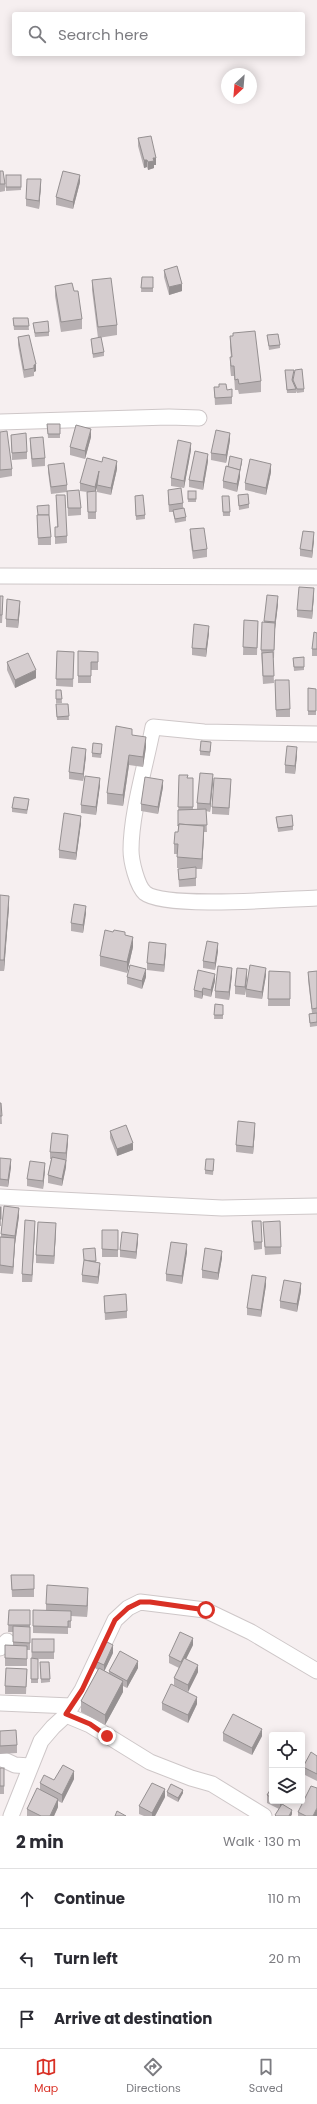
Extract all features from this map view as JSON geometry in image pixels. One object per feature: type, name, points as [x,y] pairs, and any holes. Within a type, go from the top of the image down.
[{"type":"street","points":[[0,422],[169,417],[199,418]]},
{"type":"street","points":[[0,576],[317,577]]},
{"type":"street","points":[[317,734],[204,732],[153,727],[135,818],[131,851],[136,876],[145,893],[166,901],[189,902],[317,898]]},
{"type":"street","points":[[0,1197],[222,1208],[317,1206]]},
{"type":"street","points":[[11,1816],[41,1741],[69,1710],[90,1675],[115,1620],[128,1608],[140,1602],[206,1610],[251,1632],[317,1671]]},
{"type":"street","points":[[0,1703],[69,1710],[150,1762],[191,1778],[212,1784],[264,1816]]},
{"type":"street","points":[[0,1758],[14,1765],[30,1766]]},
{"type":"building","points":[[151,136],[156,158],[153,158],[154,161],[148,162],[147,160],[144,160],[138,138]]},
{"type":"building","points":[[0,171],[3,171],[5,184],[0,184]]},
{"type":"building","points":[[63,171],[80,175],[73,202],[56,197]]},
{"type":"building","points":[[6,175],[21,175],[21,187],[6,187]]},
{"type":"building","points":[[27,179],[41,179],[39,201],[26,199]]},
{"type":"building","points":[[177,266],[182,284],[169,287],[164,270]]},
{"type":"building","points":[[142,277],[153,277],[153,288],[141,288]]},
{"type":"building","points":[[111,278],[117,325],[98,327],[92,280]]},
{"type":"building","points":[[72,283],[74,291],[78,291],[82,319],[61,322],[55,286]]},
{"type":"building","points":[[13,318],[28,318],[29,326],[14,326]]},
{"type":"building","points":[[48,321],[49,332],[35,333],[33,323]]},
{"type":"building","points":[[255,331],[261,381],[239,384],[238,379],[235,380],[234,366],[231,366],[230,357],[232,357],[230,336],[233,336],[233,333]]},
{"type":"building","points":[[278,334],[280,345],[269,346],[267,335]]},
{"type":"building","points":[[29,335],[36,364],[34,365],[34,368],[24,370],[18,337]]},
{"type":"building","points":[[101,337],[104,352],[93,354],[91,339]]},
{"type":"building","points":[[302,369],[304,389],[297,389],[293,380],[295,370]]},
{"type":"building","points":[[285,370],[294,370],[292,380],[296,389],[287,390]]},
{"type":"building","points":[[219,384],[226,384],[227,390],[232,389],[232,397],[215,398],[214,387],[219,387]]},
{"type":"building","points":[[47,424],[60,424],[60,434],[48,434]]},
{"type":"building","points":[[76,425],[91,429],[85,451],[70,447]]},
{"type":"building","points":[[216,430],[230,433],[226,455],[211,453]]},
{"type":"building","points":[[7,431],[12,469],[0,470],[0,432]]},
{"type":"building","points":[[26,433],[27,452],[12,453],[11,435]]},
{"type":"building","points":[[43,437],[45,458],[32,459],[30,438]]},
{"type":"building","points":[[178,440],[191,443],[184,481],[171,478]]},
{"type":"building","points":[[195,451],[208,454],[203,482],[189,480]]},
{"type":"building","points":[[230,456],[242,459],[240,470],[228,467]]},
{"type":"building","points":[[103,457],[117,461],[111,488],[97,485],[99,471],[95,487],[80,483],[87,458],[102,462]]},
{"type":"building","points":[[250,459],[271,464],[266,488],[245,483]]},
{"type":"building","points":[[64,463],[67,485],[51,487],[48,465]]},
{"type":"building","points":[[226,466],[240,470],[237,484],[223,481]]},
{"type":"building","points":[[181,488],[183,503],[169,505],[168,490]]},
{"type":"building","points":[[79,490],[81,508],[68,508],[67,491]]},
{"type":"building","points":[[96,491],[96,512],[88,512],[87,492]]},
{"type":"building","points":[[188,491],[196,491],[196,499],[188,499]]},
{"type":"building","points":[[248,494],[249,504],[239,506],[238,495]]},
{"type":"building","points":[[56,495],[65,495],[67,536],[55,537],[55,527],[58,527]]},
{"type":"building","points":[[143,495],[145,515],[136,516],[135,496]]},
{"type":"building","points":[[222,496],[229,496],[230,512],[223,512]]},
{"type":"building","points":[[49,505],[49,515],[38,515],[37,506]]},
{"type":"building","points":[[184,508],[186,517],[175,519],[173,510]]},
{"type":"building","points":[[37,515],[49,515],[51,537],[38,538]]},
{"type":"building","points":[[204,528],[207,549],[193,551],[190,529]]},
{"type":"building","points":[[303,531],[314,532],[312,551],[300,549]]},
{"type":"building","points":[[299,587],[314,588],[312,611],[297,610]]},
{"type":"building","points":[[267,595],[278,596],[275,622],[264,621]]},
{"type":"building","points":[[0,596],[3,596],[2,615],[0,615]]},
{"type":"building","points":[[7,599],[20,601],[18,620],[6,619]]},
{"type":"building","points":[[244,620],[258,621],[257,648],[243,647]]},
{"type":"building","points":[[262,622],[275,623],[274,650],[261,650]]},
{"type":"building","points":[[194,624],[209,626],[206,649],[192,648]]},
{"type":"building","points":[[314,632],[317,633],[317,649],[312,649]]},
{"type":"building","points":[[57,651],[74,652],[73,679],[56,679]]},
{"type":"building","points":[[78,651],[98,652],[98,662],[91,662],[91,676],[78,676]]},
{"type":"building","points":[[273,652],[274,676],[263,676],[262,653]]},
{"type":"building","points":[[28,653],[36,670],[15,680],[7,662]]},
{"type":"building","points":[[304,657],[304,667],[294,667],[293,658]]},
{"type":"building","points":[[275,680],[289,680],[290,709],[276,710]]},
{"type":"building","points":[[308,688],[316,689],[316,711],[308,711]]},
{"type":"building","points":[[56,690],[61,690],[62,699],[56,699]]},
{"type":"building","points":[[56,704],[68,704],[69,716],[57,717]]},
{"type":"building","points":[[116,726],[132,729],[132,735],[146,737],[143,757],[129,755],[123,795],[107,793]]},
{"type":"building","points":[[201,741],[211,742],[210,752],[200,751]]},
{"type":"building","points":[[93,743],[102,744],[101,754],[92,753]]},
{"type":"building","points":[[287,746],[297,747],[295,766],[285,765]]},
{"type":"building","points":[[72,747],[86,749],[83,774],[69,772]]},
{"type":"building","points":[[200,773],[213,774],[210,804],[197,803]]},
{"type":"building","points":[[179,775],[188,775],[187,778],[193,778],[193,807],[178,807]]},
{"type":"building","points":[[85,776],[100,778],[96,807],[81,805]]},
{"type":"building","points":[[145,777],[163,780],[158,807],[141,804]]},
{"type":"building","points":[[214,778],[231,779],[229,808],[212,807]]},
{"type":"building","points":[[14,797],[29,799],[27,810],[12,808]]},
{"type":"building","points":[[206,809],[207,825],[179,824],[178,826],[178,810]]},
{"type":"building","points":[[64,813],[81,816],[76,853],[59,850]]},
{"type":"building","points":[[292,815],[293,826],[278,828],[276,817]]},
{"type":"building","points":[[179,824],[204,826],[202,859],[177,857],[178,844],[174,844],[175,832],[178,832]]},
{"type":"building","points":[[196,867],[196,878],[179,880],[178,869]]},
{"type":"building","points":[[0,895],[9,896],[4,960],[0,960]]},
{"type":"building","points":[[74,904],[86,906],[83,925],[71,923]]},
{"type":"building","points":[[105,930],[125,932],[125,935],[133,937],[127,962],[100,956]]},
{"type":"building","points":[[207,941],[218,943],[215,963],[203,961]]},
{"type":"building","points":[[149,942],[166,944],[164,965],[147,963]]},
{"type":"building","points":[[130,965],[146,969],[142,981],[127,977]]},
{"type":"building","points":[[250,965],[266,968],[262,992],[246,989]]},
{"type":"building","points":[[218,966],[232,968],[229,992],[215,991]]},
{"type":"building","points":[[237,968],[247,969],[245,987],[235,986]]},
{"type":"building","points":[[198,970],[215,974],[211,990],[203,988],[202,992],[194,990]]},
{"type":"building","points":[[269,971],[290,972],[290,999],[268,999]]},
{"type":"building","points":[[317,971],[317,1008],[312,1009],[308,972]]},
{"type":"building","points":[[215,1004],[223,1005],[223,1015],[214,1015]]},
{"type":"building","points":[[317,1013],[317,1022],[310,1023],[309,1014]]},
{"type":"building","points":[[1,1103],[2,1116],[0,1116]]},
{"type":"building","points":[[238,1121],[255,1123],[253,1147],[236,1145]]},
{"type":"building","points":[[126,1125],[133,1143],[117,1149],[110,1131]]},
{"type":"building","points":[[52,1133],[68,1135],[66,1153],[50,1152]]},
{"type":"building","points":[[52,1157],[66,1160],[62,1179],[48,1175]]},
{"type":"building","points":[[0,1158],[11,1159],[8,1180],[0,1179]]},
{"type":"building","points":[[206,1159],[214,1159],[213,1171],[205,1170]]},
{"type":"building","points":[[30,1161],[45,1163],[43,1181],[27,1179]]},
{"type":"building","points":[[4,1206],[19,1208],[15,1236],[1,1234]]},
{"type":"building","points":[[1,1207],[1,1219],[0,1219]]},
{"type":"building","points":[[25,1220],[35,1221],[32,1275],[22,1274]]},
{"type":"building","points":[[252,1221],[261,1221],[262,1242],[254,1242]]},
{"type":"building","points":[[280,1221],[281,1247],[265,1247],[263,1222]]},
{"type":"building","points":[[38,1222],[56,1223],[54,1256],[36,1255]]},
{"type":"building","points":[[102,1230],[118,1230],[118,1250],[102,1249]]},
{"type":"building","points":[[122,1232],[138,1234],[136,1252],[120,1250]]},
{"type":"building","points":[[0,1237],[15,1238],[13,1267],[0,1265]]},
{"type":"building","points":[[171,1242],[187,1244],[182,1276],[166,1274]]},
{"type":"building","points":[[95,1248],[96,1261],[84,1260],[83,1249]]},
{"type":"building","points":[[205,1248],[222,1251],[218,1273],[202,1270]]},
{"type":"building","points":[[84,1260],[100,1263],[98,1277],[82,1275]]},
{"type":"building","points":[[252,1275],[266,1277],[261,1310],[247,1308]]},
{"type":"building","points":[[284,1280],[301,1283],[297,1304],[280,1301]]},
{"type":"building","points":[[126,1294],[127,1311],[105,1313],[104,1296]]},
{"type":"building","points":[[11,1575],[34,1575],[34,1589],[12,1590]]},
{"type":"building","points":[[47,1585],[88,1588],[87,1606],[46,1604]]},
{"type":"building","points":[[9,1610],[30,1610],[30,1625],[8,1625]]},
{"type":"building","points":[[33,1610],[71,1611],[71,1621],[68,1621],[68,1627],[33,1626]]},
{"type":"building","points":[[13,1626],[30,1627],[30,1643],[13,1642]]},
{"type":"building","points":[[180,1632],[193,1638],[181,1662],[169,1656]]},
{"type":"building","points":[[32,1639],[54,1639],[54,1652],[32,1652]]},
{"type":"building","points":[[105,1641],[113,1645],[104,1665],[95,1661]]},
{"type":"building","points":[[5,1645],[27,1646],[27,1659],[5,1658]]},
{"type":"building","points":[[120,1651],[138,1661],[127,1681],[109,1671]]},
{"type":"building","points":[[31,1658],[38,1659],[38,1679],[31,1679]]},
{"type":"building","points":[[184,1658],[198,1665],[188,1685],[174,1678]]},
{"type":"building","points":[[40,1662],[49,1662],[50,1679],[41,1679]]},
{"type":"building","points":[[6,1668],[27,1669],[26,1687],[5,1686]]},
{"type":"building","points":[[99,1668],[123,1681],[105,1715],[81,1701]]},
{"type":"building","points":[[171,1684],[197,1697],[188,1715],[162,1703]]},
{"type":"building","points":[[233,1714],[262,1729],[252,1748],[223,1733]]},
{"type":"building","points":[[16,1730],[17,1745],[0,1746],[0,1731]]},
{"type":"building","points":[[311,1752],[317,1756],[317,1774],[305,1768],[305,1763]]},
{"type":"building","points":[[63,1765],[74,1771],[62,1795],[40,1783],[44,1775],[54,1780]]},
{"type":"building","points":[[0,1768],[4,1768],[4,1786],[0,1786]]},
{"type":"building","points":[[152,1783],[165,1789],[152,1813],[139,1806]]},
{"type":"building","points":[[171,1784],[183,1790],[178,1798],[167,1792]]},
{"type":"building","points":[[311,1786],[317,1788],[317,1808],[313,1816],[306,1816],[298,1812],[302,1804],[305,1804],[305,1798]]},
{"type":"building","points":[[37,1788],[58,1799],[50,1816],[41,1816],[27,1809]]},
{"type":"building","points":[[282,1804],[292,1810],[289,1816],[275,1815]]},
{"type":"building","points":[[117,1811],[126,1816],[115,1816]]},
{"type":"route","points":[[107,1736],[90,1724],[66,1714],[90,1675],[115,1620],[128,1608],[140,1602],[186,1606],[206,1610]]}]
